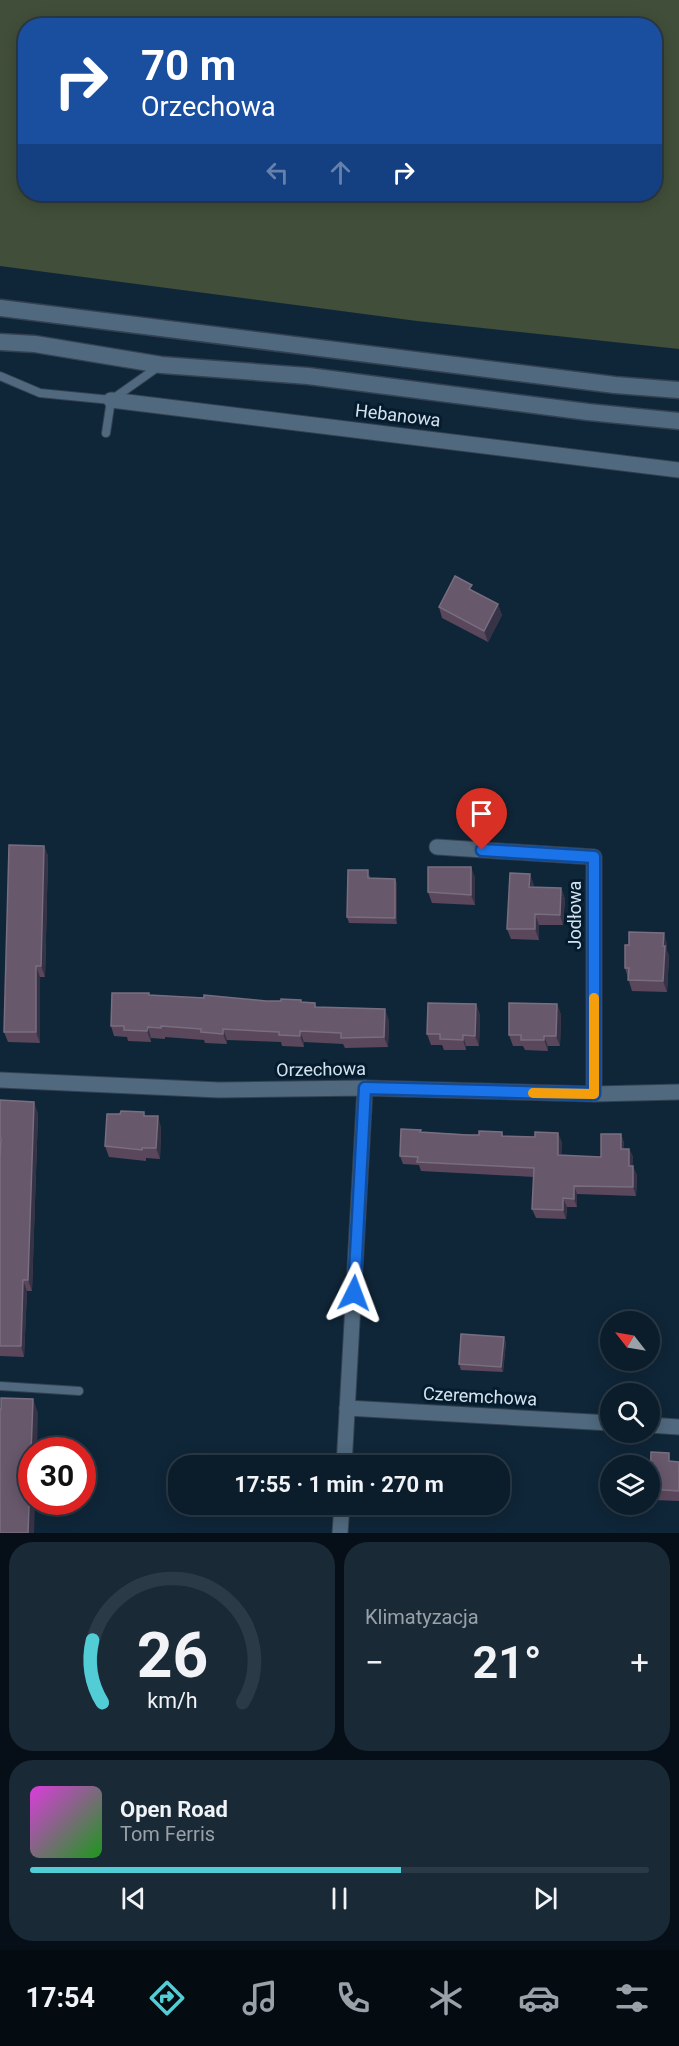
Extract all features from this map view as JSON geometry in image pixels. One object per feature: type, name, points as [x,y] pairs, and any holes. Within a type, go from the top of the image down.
[{"type":"main road","points":[[0,308],[615,385],[679,390]]},
{"type":"main road","points":[[0,342],[35,344],[162,364],[308,376],[588,412],[679,421]]},
{"type":"street","name":"Hebanowa","points":[[111,400],[679,470]]},
{"type":"street","name":"Jodłowa","points":[[436,847],[594,857],[594,1094]]},
{"type":"street","name":"Orzechowa","points":[[0,1080],[219,1090],[365,1088],[594,1094],[679,1092]]},
{"type":"street","points":[[345,1455],[365,1088]]},
{"type":"street","name":"Czeremchowa","points":[[347,1408],[600,1422]]},
{"type":"street","points":[[660,1426],[679,1427]]},
{"type":"street","points":[[340,1533],[341,1515]]},
{"type":"lane","points":[[0,376],[40,393],[111,400],[162,364]]},
{"type":"lane","points":[[106,433],[111,400]]},
{"type":"lane","points":[[0,1386],[79,1391]]},
{"type":"green space","points":[[0,0],[679,0],[679,349],[417,321],[0,266]]},
{"type":"building","points":[[455,576],[472,585],[469,589],[498,604],[484,631],[439,607]]},
{"type":"building","points":[[9,845],[44,846],[41,966],[36,966],[36,1032],[4,1032]]},
{"type":"building","points":[[428,867],[471,867],[471,895],[428,892]]},
{"type":"building","points":[[348,870],[368,870],[368,878],[395,879],[395,918],[347,917]]},
{"type":"building","points":[[510,873],[530,874],[529,887],[561,888],[560,915],[535,914],[535,929],[507,929]]},
{"type":"building","points":[[629,932],[664,933],[663,981],[628,980],[629,968],[625,968],[625,945],[629,945]]},
{"type":"building","points":[[112,993],[149,993],[149,995],[204,998],[204,995],[266,1001],[301,1000],[301,1002],[315,1003],[315,1007],[385,1009],[384,1037],[341,1038],[341,1033],[300,1031],[300,1036],[279,1035],[279,1032],[223,1029],[223,1034],[201,1032],[201,1029],[161,1026],[161,1028],[148,1027],[147,1031],[124,1030],[124,1026],[111,1026]]},
{"type":"building","points":[[428,1003],[476,1004],[475,1036],[463,1035],[463,1040],[440,1039],[440,1034],[427,1034]]},
{"type":"building","points":[[509,1003],[557,1004],[556,1036],[544,1036],[544,1040],[521,1040],[521,1035],[509,1035]]},
{"type":"building","points":[[0,1100],[34,1102],[28,1280],[23,1280],[21,1346],[0,1346]]},
{"type":"building","points":[[121,1111],[144,1112],[144,1116],[158,1116],[156,1148],[142,1148],[142,1150],[105,1146],[107,1114],[120,1114]]},
{"type":"building","points":[[401,1129],[467,1135],[479,1135],[479,1131],[502,1132],[502,1136],[535,1137],[535,1132],[558,1133],[558,1155],[601,1157],[601,1134],[621,1134],[621,1149],[629,1149],[629,1166],[633,1166],[633,1187],[574,1186],[574,1199],[563,1198],[563,1210],[532,1209],[534,1168],[417,1162],[418,1157],[400,1156]]},
{"type":"building","points":[[461,1334],[504,1337],[501,1367],[459,1364]]},
{"type":"building","points":[[1,1398],[33,1399],[32,1437],[18,1437],[18,1515],[29,1515],[28,1533],[0,1533]]},
{"type":"building","points":[[651,1452],[669,1453],[669,1461],[679,1462],[679,1491],[660,1490],[660,1455],[651,1455]]},
{"type":"slow traffic","points":[[533,1093],[594,1094],[594,998]]},
{"type":"route","points":[[354,1293],[365,1088],[594,1094],[594,857],[482,850]]}]
